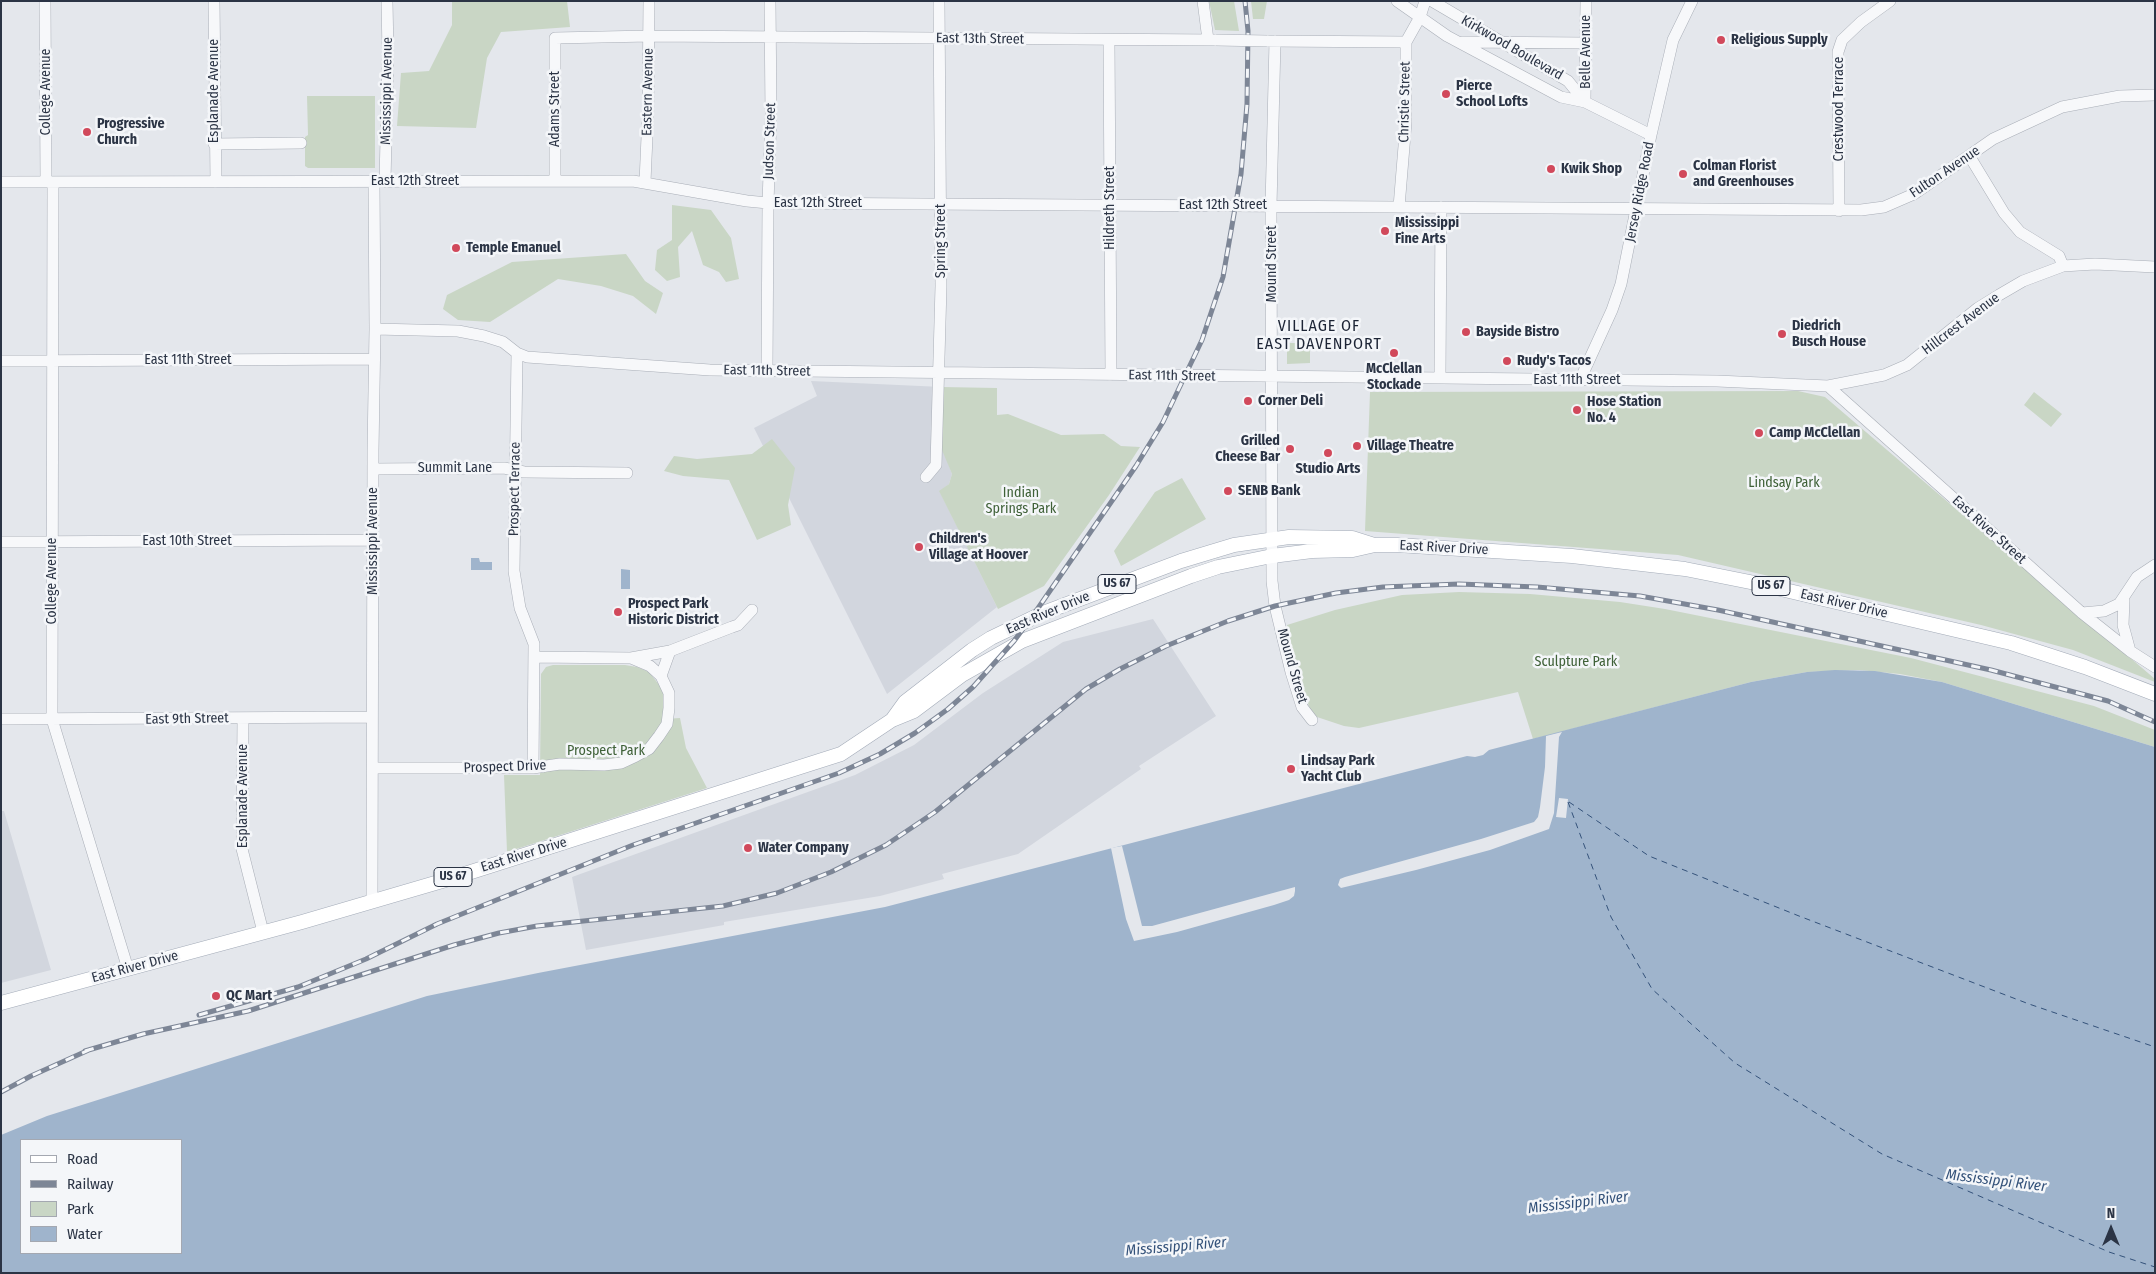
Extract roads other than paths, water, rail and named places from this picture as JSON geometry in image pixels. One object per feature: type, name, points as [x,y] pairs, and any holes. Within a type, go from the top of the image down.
[{"type":"main road","name":"East River Drive","points":[[892,720],[905,702],[972,650],[991,638],[1043,613],[1181,560],[1234,545],[1272,539],[1325,536],[1352,538],[1375,545],[1499,551],[1608,560],[1685,569],[1746,581],[2011,643],[2085,667],[2155,694]]},
{"type":"main road","name":"East River Drive","points":[[1,1003],[372,901],[779,775],[841,754],[892,720],[914,711],[962,675],[1022,641],[1218,567],[1272,556],[1312,551],[1353,550],[1375,545]]},
{"type":"street","name":"College Avenue","points":[[45,1],[52,361],[52,719],[128,969]]},
{"type":"street","name":"Esplanade Avenue","points":[[214,1],[214,144],[216,182]]},
{"type":"street","name":"Mississippi Avenue","points":[[372,901],[374,359],[379,181],[388,54],[387,1]]},
{"type":"street","name":"Eastern Avenue","points":[[645,182],[649,1]]},
{"type":"street","name":"Judson Street","points":[[767,371],[768,203],[771,116],[770,1]]},
{"type":"street","name":"Spring Street","points":[[926,477],[936,465],[939,373],[942,204],[939,1]]},
{"type":"street","points":[[1203,1],[1212,40]]},
{"type":"street","name":"Kirkwood Boulevard","points":[[1397,1],[1460,42],[1561,97],[1585,102],[1651,135]]},
{"type":"street","name":"Christie Street","points":[[1399,207],[1406,122],[1406,42],[1420,17],[1426,1]]},
{"type":"street","name":"Kirkwood Boulevard","points":[[1432,1],[1568,81],[1585,102]]},
{"type":"street","name":"Belle Avenue","points":[[1585,102],[1586,1]]},
{"type":"street","name":"Jersey Ridge Road","points":[[1580,380],[1612,310],[1621,284],[1651,135],[1674,40],[1692,1]]},
{"type":"street","name":"Crestwood Terrace","points":[[1839,211],[1838,52],[1842,40],[1861,22],[1890,1]]},
{"type":"street","name":"East 13th Street","points":[[555,38],[649,36],[1406,42]]},
{"type":"street","name":"Adams Street","points":[[555,38],[556,181]]},
{"type":"street","name":"Hildreth Street","points":[[1109,40],[1111,375]]},
{"type":"street","name":"Mound Street","points":[[1271,41],[1272,556],[1275,606],[1291,672],[1302,707],[1312,720]]},
{"type":"street","points":[[1460,42],[1586,43]]},
{"type":"street","name":"Fulton Avenue","points":[[1637,210],[1839,211],[1884,207],[1914,194],[1970,157],[1993,139],[2062,107],[2120,96],[2155,95]]},
{"type":"street","points":[[214,144],[301,143]]},
{"type":"street","points":[[1970,157],[2004,213],[2020,232],[2059,256],[2063,266]]},
{"type":"street","name":"East 12th Street","points":[[1,182],[645,182],[768,203],[1637,210]]},
{"type":"street","points":[[1440,378],[1441,207]]},
{"type":"street","name":"Hillcrest Avenue","points":[[1828,386],[1884,375],[1907,365],[1978,308],[2023,281],[2063,266],[2095,264],[2155,267]]},
{"type":"street","points":[[376,329],[458,332],[503,342],[517,353]]},
{"type":"street","name":"East 11th Street","points":[[517,353],[526,357],[700,370],[1717,381],[1828,386]]},
{"type":"street","name":"Prospect Terrace","points":[[517,353],[514,571],[520,608],[534,644],[533,768]]},
{"type":"street","name":"East 11th Street","points":[[1,361],[374,359]]},
{"type":"street","name":"East River Street","points":[[1828,386],[2082,613],[2130,651],[2155,667]]},
{"type":"street","name":"Summit Lane","points":[[373,469],[504,468],[515,470],[627,473]]},
{"type":"street","name":"East 10th Street","points":[[1,542],[373,540]]},
{"type":"street","points":[[2082,613],[2104,611],[2114,607],[2124,600],[2137,577],[2155,565]]},
{"type":"street","points":[[2124,600],[2123,625],[2130,651]]},
{"type":"street","points":[[534,657],[631,658],[670,651],[738,625],[752,610]]},
{"type":"street","points":[[631,658],[650,666],[661,676],[670,651]]},
{"type":"street","name":"Prospect Drive","points":[[373,768],[533,768],[560,764],[604,765],[621,762],[636,756],[648,748],[659,736],[666,724],[669,693],[661,676]]},
{"type":"street","name":"East 9th Street","points":[[1,719],[372,717]]},
{"type":"street","name":"Esplanade Avenue","points":[[243,718],[242,849],[263,932]]},
{"type":"water","points":[[471,558],[479,558],[480,562],[492,562],[492,570],[471,570]]},
{"type":"water","points":[[621,569],[630,570],[630,589],[621,589]]},
{"type":"water","name":"Mississippi River","points":[[1835,670],[1875,671],[1942,682],[2155,747],[2155,1273],[1,1273],[1,1135],[47,1116],[427,996],[885,907],[1467,756],[1483,755],[1489,750],[1751,682],[1807,672]]},
{"type":"railway","points":[[199,1015],[298,987],[366,959],[437,924],[633,845],[839,773],[880,754],[915,733],[948,709],[973,687],[1014,641],[1034,614],[1136,466],[1163,422],[1202,340],[1223,277],[1241,174],[1247,104],[1248,31],[1245,1]]},
{"type":"railway","points":[[85,1051],[143,1034],[248,1011],[454,945],[499,933],[537,926],[723,906],[777,893],[831,872],[886,845],[935,812],[1086,689],[1120,669],[1166,646],[1228,621],[1275,606],[1336,593],[1383,587],[1459,584],[1537,587],[1640,596],[1718,610],[1991,670],[2108,701],[2155,722]]},
{"type":"railway","points":[[1,1092],[31,1076],[91,1049]]},
{"type":"place","name":"Religious Supply","points":[[1721,40]]},
{"type":"place","name":"Pierce School Lofts","points":[[1446,94]]},
{"type":"place","name":"Progressive Church","points":[[87,132]]},
{"type":"place","name":"Kwik Shop","points":[[1551,169]]},
{"type":"place","name":"Colman Florist and Greenhouses","points":[[1683,174]]},
{"type":"place","name":"Mississippi Fine Arts","points":[[1385,231]]},
{"type":"place","name":"Temple Emanuel","points":[[456,248]]},
{"type":"place","name":"Bayside Bistro","points":[[1466,332]]},
{"type":"place","name":"Diedrich Busch House","points":[[1782,334]]},
{"type":"place","name":"McClellan Stockade","points":[[1394,353]]},
{"type":"place","name":"Rudy's Tacos","points":[[1507,361]]},
{"type":"place","name":"Corner Deli","points":[[1248,401]]},
{"type":"place","name":"Hose Station No. 4","points":[[1577,410]]},
{"type":"place","name":"Camp McClellan","points":[[1759,433]]},
{"type":"place","name":"Village Theatre","points":[[1357,446]]},
{"type":"place","name":"Grilled Cheese Bar","points":[[1290,449]]},
{"type":"place","name":"Studio Arts","points":[[1328,453]]},
{"type":"place","name":"SENB Bank","points":[[1228,491]]},
{"type":"place","name":"Children's Village at Hoover","points":[[919,547]]},
{"type":"place","name":"Prospect Park Historic District","points":[[618,612]]},
{"type":"place","name":"Lindsay Park Yacht Club","points":[[1291,769]]},
{"type":"place","name":"Water Company","points":[[748,848]]},
{"type":"place","name":"QC Mart","points":[[216,996]]},
{"type":"district","name":"VILLAGE OF EAST DAVENPORT","points":[[1319,336]]},
{"type":"park label","name":"Lindsay Park","points":[[1784,483]]},
{"type":"park label","name":"Indian Springs Park","points":[[1021,502]]},
{"type":"park label","name":"Sculpture Park","points":[[1576,662]]},
{"type":"park label","name":"Prospect Park","points":[[606,751]]}]
